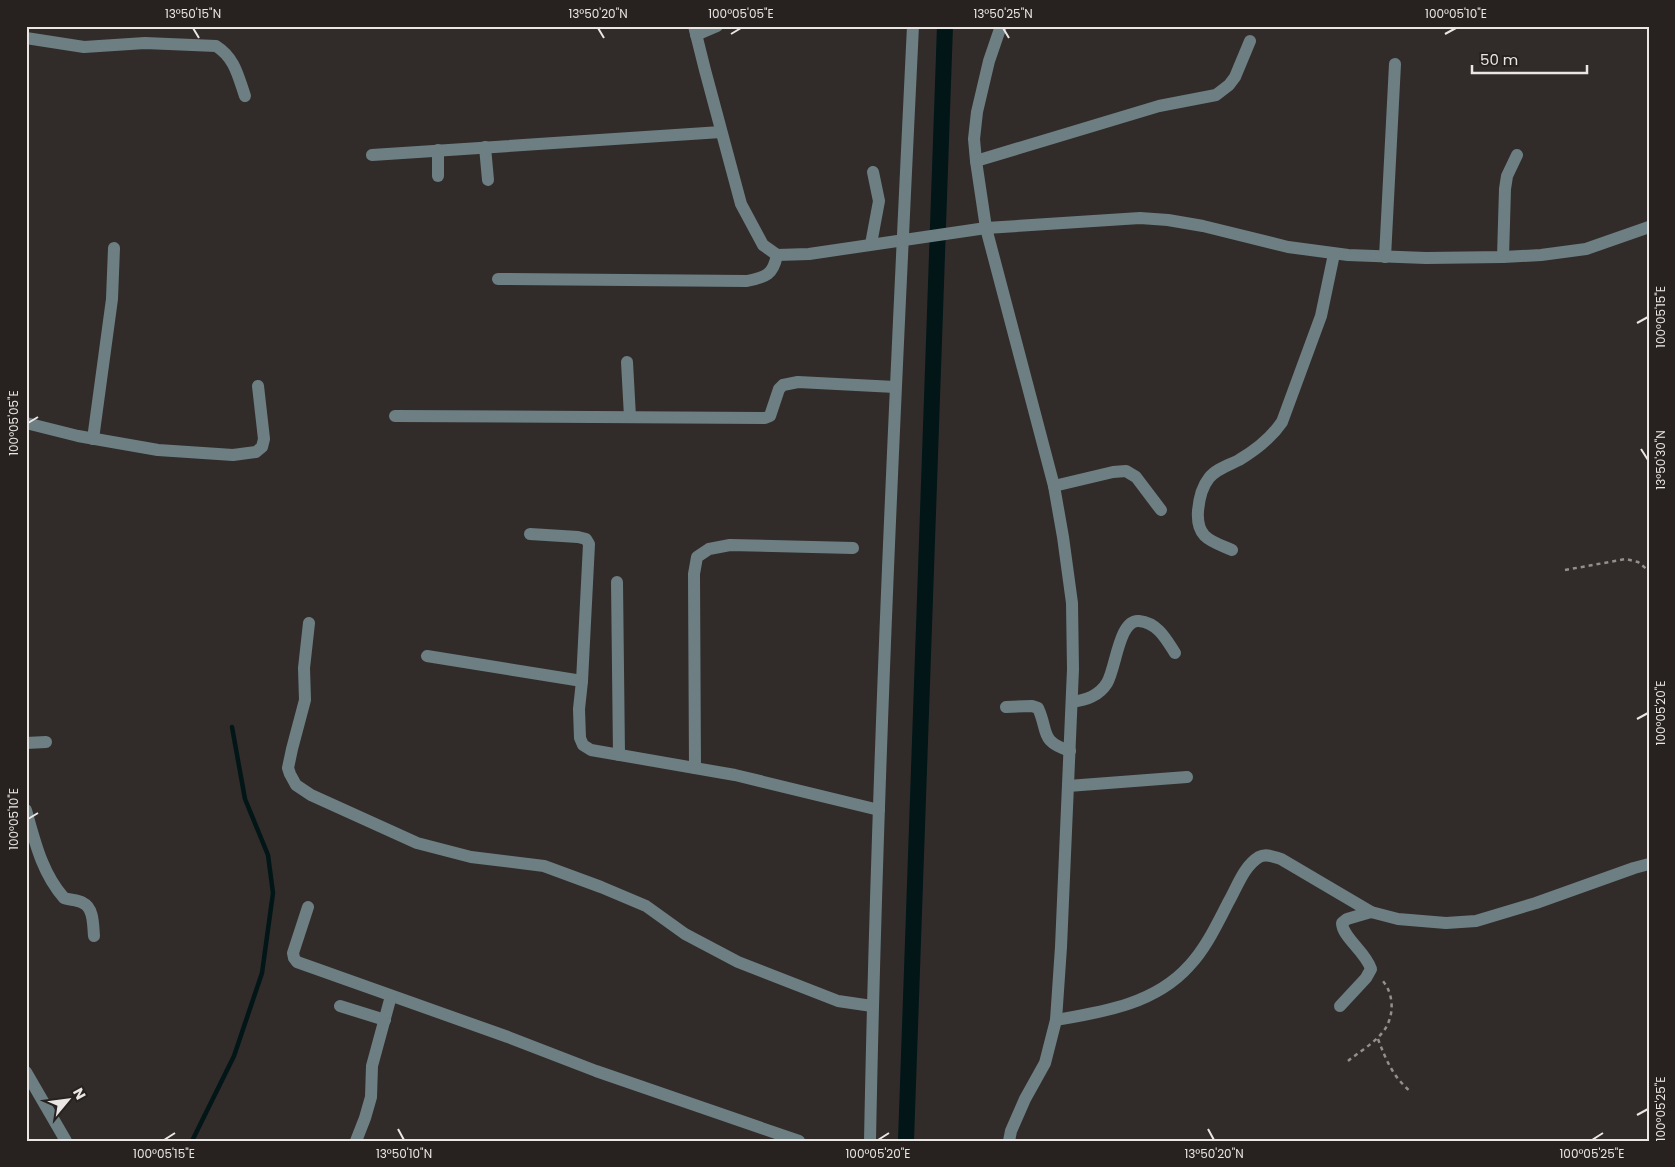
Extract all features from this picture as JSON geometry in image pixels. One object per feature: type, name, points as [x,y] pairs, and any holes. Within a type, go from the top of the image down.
[{"type":"street","points":[[26,29],[30,26]]},
{"type":"street","points":[[717,26],[695,30],[721,132],[741,204],[763,245],[777,255],[808,254],[933,234],[986,228],[1149,219],[1203,226],[1288,247],[1334,254],[1385,257],[1503,257],[1542,255],[1586,249],[1649,227]]},
{"type":"street","points":[[870,1141],[872,1006],[895,387],[913,26]]},
{"type":"street","points":[[1001,26],[989,61],[977,112],[974,139],[976,161],[986,228],[1054,486],[1072,603],[1072,702],[1056,1020],[1045,1063],[1025,1098],[1011,1131],[1009,1141]]},
{"type":"street","points":[[26,38],[84,47],[144,43],[216,46],[226,52],[234,64],[245,96]]},
{"type":"street","points":[[976,161],[1135,112],[1216,95],[1229,85],[1235,77],[1250,41]]},
{"type":"street","points":[[1385,257],[1395,64]]},
{"type":"street","points":[[372,155],[721,132]]},
{"type":"street","points":[[485,147],[488,180]]},
{"type":"street","points":[[438,150],[438,176]]},
{"type":"street","points":[[1503,257],[1505,189],[1507,176],[1517,155]]},
{"type":"street","points":[[871,244],[879,201],[873,172]]},
{"type":"street","points":[[93,439],[112,299],[114,248]]},
{"type":"street","points":[[1232,550],[1207,539],[1200,531],[1198,517],[1200,494],[1209,478],[1222,468],[1257,448],[1274,434],[1282,422],[1321,316],[1334,254]]},
{"type":"street","points":[[498,279],[747,282],[769,274],[774,266],[777,255]]},
{"type":"street","points":[[627,362],[630,417]]},
{"type":"street","points":[[395,416],[765,418],[770,416],[779,389],[784,385],[798,382],[895,387]]},
{"type":"street","points":[[26,423],[93,439],[158,450],[233,455],[256,452],[262,446],[264,439],[258,386]]},
{"type":"street","points":[[1054,486],[1113,472],[1126,471],[1136,477],[1161,510]]},
{"type":"street","points":[[530,534],[586,538],[589,544],[579,709],[580,738],[583,744],[591,750],[735,775],[879,810]]},
{"type":"street","points":[[695,768],[694,574],[697,557],[709,549],[730,545],[853,548]]},
{"type":"street","points":[[617,582],[619,755]]},
{"type":"street","points":[[1072,702],[1089,700],[1108,682],[1127,626],[1135,621],[1148,622],[1161,632],[1175,653]]},
{"type":"street","points":[[309,623],[304,668],[305,700],[288,768],[296,785],[311,795],[417,843],[471,857],[544,866],[601,887],[646,906],[685,934],[738,962],[838,1001],[872,1006]]},
{"type":"street","points":[[427,656],[582,681]]},
{"type":"street","points":[[1006,707],[1032,706],[1038,708],[1043,728],[1049,741],[1056,747],[1070,751]]},
{"type":"street","points":[[26,743],[46,742]]},
{"type":"street","points":[[1068,786],[1187,777]]},
{"type":"street","points":[[26,810],[32,855],[45,869],[64,898],[86,904],[91,914],[94,936]]},
{"type":"street","points":[[1056,1020],[1104,1012],[1133,1003],[1173,980],[1189,967],[1210,938],[1245,870],[1260,856],[1269,855],[1281,859],[1371,912],[1398,919],[1446,923],[1476,921],[1536,903],[1649,864]]},
{"type":"street","points":[[308,907],[293,953],[297,962],[508,1037],[596,1071],[799,1141]]},
{"type":"street","points":[[1340,1006],[1366,978],[1371,969],[1368,961],[1342,927],[1342,923],[1347,919],[1371,912]]},
{"type":"street","points":[[356,1141],[371,1097],[372,1066],[391,996]]},
{"type":"street","points":[[340,1006],[385,1020]]},
{"type":"street","points":[[26,1072],[66,1141]]},
{"type":"path","points":[[1566,570],[1626,559],[1638,562],[1649,571]]},
{"type":"path","points":[[1348,1061],[1378,1039],[1384,1031],[1392,1010],[1390,993],[1383,981],[1371,969]]},
{"type":"path","points":[[1378,1039],[1394,1076],[1411,1092]]},
{"type":"waterway","points":[[906,1141],[945,26]]},
{"type":"waterway","points":[[192,1141],[234,1056],[262,973],[273,893],[268,855],[245,799],[232,727]]}]
